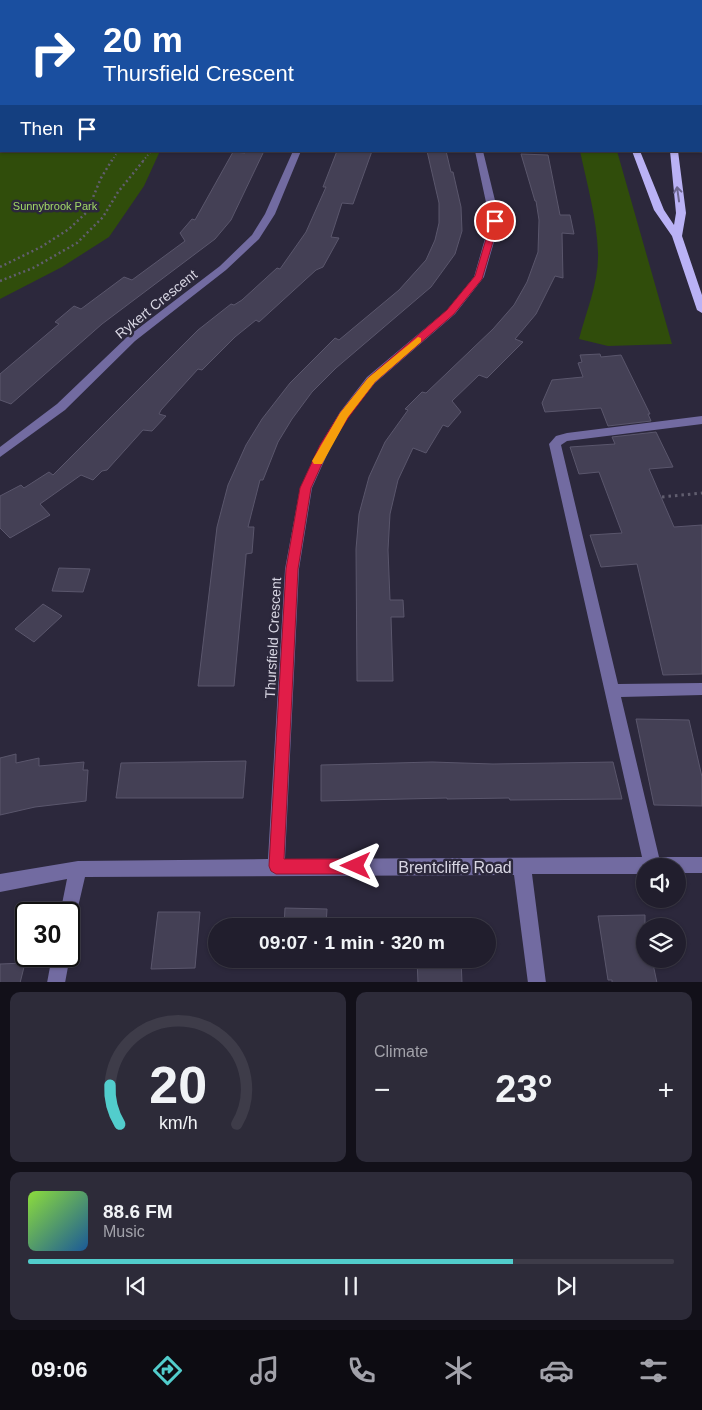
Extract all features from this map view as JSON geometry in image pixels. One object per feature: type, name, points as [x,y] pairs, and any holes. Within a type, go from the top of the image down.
[{"type":"main road","points":[[636,152],[659,210],[677,236],[702,310]]},
{"type":"main road","points":[[674,152],[681,213],[677,236]]},
{"type":"street","name":"Rykert Crescent","points":[[0,453],[61,407],[131,339],[223,268],[256,237],[270,214],[297,152]]},
{"type":"street","name":"Thursfield Crescent","points":[[276,866],[292,569],[306,488],[324,448],[344,416],[371,380],[451,312],[479,277],[495,221],[479,152]]},
{"type":"street","points":[[651,858],[554,444],[560,439],[567,437],[702,420]]},
{"type":"street","points":[[612,691],[702,689]]},
{"type":"street","name":"Brentcliffe Road","points":[[686,865],[702,865]]},
{"type":"street","name":"Brentcliffe Road","points":[[0,883],[78,869],[276,866],[636,866]]},
{"type":"street","points":[[522,867],[537,982]]},
{"type":"street","points":[[71,902],[78,869]]},
{"type":"street","points":[[56,982],[59,967]]},
{"type":"path","points":[[0,267],[41,247],[69,228],[87,212],[101,178],[117,152]]},
{"type":"path","points":[[0,280],[33,268],[77,243],[103,217],[118,192],[150,152]]},
{"type":"path","points":[[662,497],[702,493]]},
{"type":"green space","name":"Sunnybrook Park","points":[[0,152],[160,152],[144,186],[109,237],[62,267],[0,299]]},
{"type":"green space","points":[[580,152],[617,152],[672,344],[608,346],[579,339],[594,286],[598,264],[594,214]]},
{"type":"building","points":[[233,152],[264,152],[231,220],[215,239],[102,324],[11,404],[0,400],[0,374],[59,324],[55,322],[74,306],[81,309],[124,277],[132,280],[185,241],[180,233],[192,219],[195,220]]},
{"type":"building","points":[[337,152],[372,152],[353,204],[342,203],[331,237],[339,238],[323,267],[316,270],[259,322],[256,320],[235,337],[202,370],[198,369],[161,410],[159,414],[166,416],[152,431],[143,430],[107,470],[102,471],[93,480],[81,475],[40,504],[50,515],[10,538],[0,528],[0,496],[21,485],[24,488],[49,472],[53,475],[198,330],[231,304],[234,305],[242,300],[277,268],[280,269],[306,232],[326,187],[323,187]]},
{"type":"building","points":[[427,152],[446,152],[451,172],[453,172],[461,207],[462,231],[455,254],[431,287],[336,368],[312,392],[278,442],[263,480],[260,480],[248,527],[254,527],[252,553],[246,554],[234,686],[198,686],[217,527],[228,485],[246,445],[262,419],[290,383],[335,338],[339,340],[399,290],[426,260],[435,240],[439,223],[439,203]]},
{"type":"building","points":[[521,154],[548,155],[560,215],[570,215],[574,234],[562,233],[563,278],[555,276],[536,314],[515,339],[523,342],[487,378],[479,375],[452,401],[461,412],[448,427],[443,425],[426,453],[413,448],[398,480],[390,514],[388,550],[390,600],[403,600],[404,617],[391,617],[393,681],[357,681],[356,549],[359,514],[369,477],[385,442],[408,410],[405,409],[422,392],[426,393],[493,329],[514,305],[527,282],[538,252],[539,220],[536,201]]},
{"type":"building","points":[[600,354],[601,357],[621,355],[650,414],[648,414],[651,421],[608,426],[601,408],[545,412],[542,403],[552,380],[583,377],[578,363],[582,362],[580,355]]},
{"type":"building","points":[[656,432],[673,467],[649,469],[674,527],[702,525],[702,674],[663,675],[637,564],[601,567],[590,535],[622,533],[599,472],[579,474],[570,447],[615,444],[612,437]]},
{"type":"building","points":[[59,568],[90,569],[83,592],[52,591]]},
{"type":"building","points":[[43,604],[62,616],[34,642],[15,629]]},
{"type":"building","points":[[636,719],[689,720],[702,777],[702,806],[654,805]]},
{"type":"building","points":[[16,754],[16,763],[39,758],[39,766],[84,762],[83,770],[88,770],[86,801],[35,807],[0,815],[0,758]]},
{"type":"building","points":[[246,761],[243,798],[116,798],[121,763]]},
{"type":"building","points":[[432,762],[493,764],[613,762],[622,799],[510,800],[509,798],[447,798],[321,801],[321,765]]},
{"type":"building","points":[[285,908],[327,909],[326,918],[284,918]]},
{"type":"building","points":[[158,912],[200,912],[195,968],[151,969]]},
{"type":"building","points":[[645,915],[645,918],[636,918],[636,968],[654,968],[657,982],[612,982],[612,980],[608,980],[598,916]]},
{"type":"building","points":[[15,963],[15,967],[24,967],[20,982],[0,982],[0,964]]},
{"type":"building","points":[[417,968],[461,968],[462,982],[418,982]]},
{"type":"slow traffic","points":[[318,461],[344,416],[371,380],[418,340]]},
{"type":"route","points":[[356,866],[276,866],[292,569],[306,488],[324,448],[344,416],[371,380],[451,312],[479,277],[495,221]]}]
